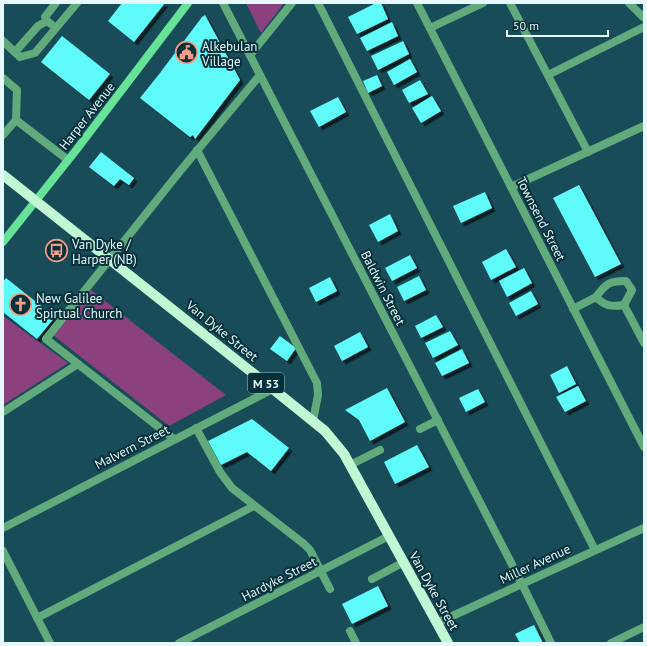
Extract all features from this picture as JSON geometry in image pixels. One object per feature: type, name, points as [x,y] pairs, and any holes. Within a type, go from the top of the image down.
[{"type":"main road","name":"Van Dyke Street","points":[[3,175],[313,421],[335,442],[350,465],[448,643]]},
{"type":"street","points":[[56,3],[45,16],[47,21],[56,28]]},
{"type":"street","points":[[3,41],[20,57],[35,52],[77,3]]},
{"type":"street","name":"Harper Avenue","points":[[3,241],[68,160],[188,3]]},
{"type":"street","name":"Baldwin Street","points":[[223,3],[551,643]]},
{"type":"street","points":[[250,55],[292,3]]},
{"type":"street","points":[[318,3],[595,550]]},
{"type":"street","name":"Townsend Street","points":[[417,3],[644,447]]},
{"type":"street","points":[[430,28],[484,3]]},
{"type":"street","points":[[510,3],[588,152]]},
{"type":"street","points":[[629,3],[644,18]]},
{"type":"street","points":[[15,52],[38,26],[47,21]]},
{"type":"street","points":[[548,75],[644,27]]},
{"type":"street","points":[[174,439],[46,339],[197,150],[260,74]]},
{"type":"street","points":[[3,78],[17,90],[16,120],[3,135]]},
{"type":"street","points":[[16,120],[68,160]]},
{"type":"street","points":[[511,187],[644,126]]},
{"type":"street","points":[[197,150],[318,383],[318,394],[313,421]]},
{"type":"street","points":[[573,309],[596,297],[604,286],[614,281],[626,281],[632,290],[624,305],[616,307],[603,304],[596,297]]},
{"type":"street","points":[[624,305],[644,344]]},
{"type":"street","points":[[3,412],[78,364]]},
{"type":"street","name":"Malvern Street","points":[[3,528],[273,389]]},
{"type":"street","points":[[420,429],[438,420]]},
{"type":"street","points":[[196,428],[220,472],[232,488],[310,550],[330,589]]},
{"type":"street","points":[[350,465],[380,450]]},
{"type":"street","points":[[37,618],[254,506]]},
{"type":"street","name":"Miller Avenue","points":[[437,622],[644,528]]},
{"type":"street","name":"Hardyke Street","points":[[180,643],[389,536]]},
{"type":"street","points":[[3,551],[50,643]]},
{"type":"street","points":[[372,579],[404,562]]},
{"type":"street","points":[[611,643],[644,628]]},
{"type":"street","points":[[350,631],[356,643]]},
{"type":"shaded area","points":[[246,3],[284,3],[261,33]]},
{"type":"shaded area","points":[[91,290],[226,395],[169,426],[53,335]]},
{"type":"shaded area","points":[[3,316],[68,363],[3,405]]},
{"type":"building","points":[[122,3],[165,3],[134,42],[108,21]]},
{"type":"building","points":[[376,3],[381,3],[388,19],[357,34],[348,17]]},
{"type":"building","points":[[205,15],[240,80],[195,139],[193,135],[190,137],[140,98]]},
{"type":"building","points":[[392,22],[398,36],[367,51],[360,38]]},
{"type":"building","points":[[62,36],[110,74],[89,100],[41,62]]},
{"type":"building","points":[[403,41],[409,54],[378,70],[371,56]]},
{"type":"building","points":[[410,59],[417,72],[394,85],[387,72]]},
{"type":"building","points":[[377,75],[382,86],[368,93],[363,81]]},
{"type":"building","points":[[420,80],[428,94],[409,103],[402,90]]},
{"type":"building","points":[[432,96],[441,111],[421,123],[412,108]]},
{"type":"building","points":[[338,97],[346,112],[319,127],[310,111]]},
{"type":"building","points":[[101,152],[134,178],[129,185],[120,179],[114,186],[89,167]]},
{"type":"building","points":[[579,185],[621,264],[595,277],[553,198]]},
{"type":"building","points":[[485,192],[492,208],[461,223],[453,206]]},
{"type":"building","points":[[390,214],[398,231],[378,242],[369,225]]},
{"type":"building","points":[[506,249],[516,267],[491,280],[482,262]]},
{"type":"building","points":[[410,255],[417,268],[392,281],[385,268]]},
{"type":"building","points":[[524,268],[532,283],[507,297],[499,281]]},
{"type":"building","points":[[419,276],[426,290],[404,301],[397,287]]},
{"type":"building","points":[[330,277],[337,291],[316,302],[309,288]]},
{"type":"building","name":"New Galilee Spirtual Church","points":[[6,278],[55,317],[37,339],[3,312],[3,282]]},
{"type":"building","points":[[531,291],[538,304],[516,316],[509,303]]},
{"type":"building","points":[[436,315],[443,327],[421,338],[415,326]]},
{"type":"building","points":[[450,331],[458,345],[433,358],[425,343]]},
{"type":"building","points":[[360,332],[368,347],[342,361],[334,346]]},
{"type":"building","points":[[280,336],[296,348],[287,361],[270,349]]},
{"type":"building","points":[[462,349],[469,363],[442,376],[435,363]]},
{"type":"building","points":[[567,366],[576,384],[559,393],[550,375]]},
{"type":"building","points":[[578,386],[586,401],[565,412],[556,397]]},
{"type":"building","points":[[387,388],[405,422],[370,441],[359,420],[345,410]]},
{"type":"building","points":[[478,389],[485,402],[466,412],[459,398]]},
{"type":"building","points":[[252,419],[289,448],[271,471],[247,452],[221,465],[208,441]]},
{"type":"building","points":[[417,445],[429,467],[395,484],[384,462]]},
{"type":"building","points":[[378,586],[388,606],[352,624],[342,604]]},
{"type":"building","points":[[534,625],[543,643],[520,643],[515,634]]},
{"type":"place","name":"Alkebulan Village","points":[[187,53]]},
{"type":"place","name":"Van Dyke / Harper (NB)","points":[[57,251]]},
{"type":"place","name":"New Galilee Spirtual Church","points":[[21,305]]}]
